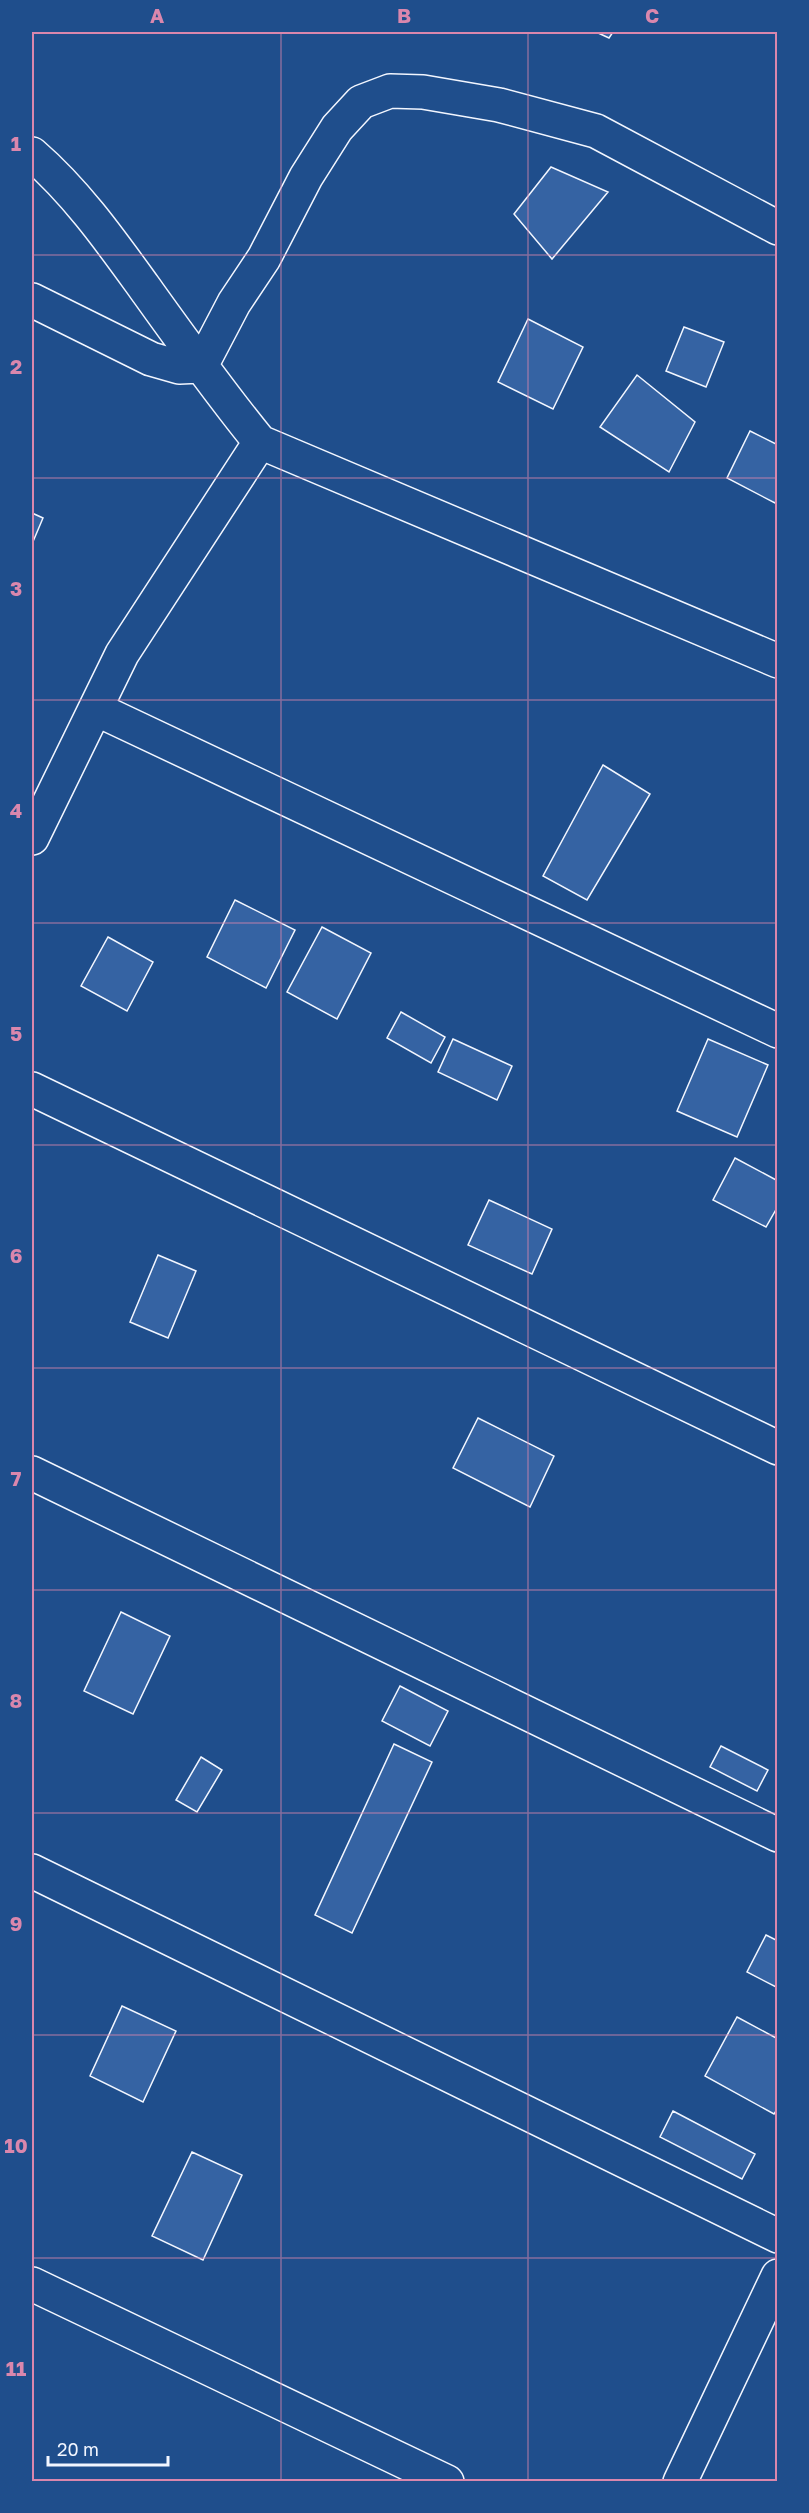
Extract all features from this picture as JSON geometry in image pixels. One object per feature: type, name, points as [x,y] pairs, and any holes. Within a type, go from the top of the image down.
[{"type":"street","points":[[201,366],[234,303],[264,258],[306,177],[337,128],[361,102],[390,91],[423,92],[499,105],[596,131],[777,228]]},
{"type":"street","points":[[32,154],[54,174],[107,236],[218,391],[260,442],[777,662]]},
{"type":"street","points":[[32,300],[151,359],[179,368],[201,366]]},
{"type":"street","points":[[32,838],[122,654],[260,442]]},
{"type":"street","points":[[96,709],[777,1031]]},
{"type":"street","points":[[32,1089],[777,1448]]},
{"type":"street","points":[[32,1473],[777,1835]]},
{"type":"street","points":[[32,1871],[777,2236]]},
{"type":"street","points":[[680,2481],[777,2276]]},
{"type":"street","points":[[32,2284],[447,2481]]},
{"type":"building","points":[[596,32],[613,32],[609,38]]},
{"type":"building","points":[[551,167],[608,192],[552,259],[514,214]]},
{"type":"building","points":[[528,319],[583,347],[553,409],[498,382]]},
{"type":"building","points":[[684,327],[724,342],[706,387],[666,371]]},
{"type":"building","points":[[637,375],[695,422],[669,472],[600,427]]},
{"type":"building","points":[[750,431],[778,445],[778,498],[775,503],[727,478]]},
{"type":"building","points":[[32,513],[43,518],[32,544]]},
{"type":"building","points":[[603,765],[650,794],[587,900],[543,876]]},
{"type":"building","points":[[235,900],[295,930],[266,988],[207,957]]},
{"type":"building","points":[[322,927],[371,953],[337,1019],[287,992]]},
{"type":"building","points":[[108,937],[153,962],[127,1011],[81,986]]},
{"type":"building","points":[[401,1012],[445,1037],[431,1063],[387,1038]]},
{"type":"building","points":[[453,1039],[512,1066],[497,1100],[438,1072]]},
{"type":"building","points":[[708,1039],[768,1065],[737,1137],[677,1111]]},
{"type":"building","points":[[735,1158],[778,1181],[778,1206],[766,1227],[713,1200]]},
{"type":"building","points":[[489,1200],[552,1229],[532,1274],[468,1245]]},
{"type":"building","points":[[158,1255],[196,1271],[168,1338],[130,1322]]},
{"type":"building","points":[[478,1418],[554,1456],[530,1507],[453,1468]]},
{"type":"building","points":[[121,1612],[170,1636],[133,1714],[84,1691]]},
{"type":"building","points":[[400,1686],[448,1711],[430,1746],[382,1721]]},
{"type":"building","points":[[394,1744],[432,1762],[352,1933],[315,1915]]},
{"type":"building","points":[[721,1746],[768,1770],[757,1791],[710,1767]]},
{"type":"building","points":[[201,1757],[222,1770],[197,1812],[176,1800]]},
{"type":"building","points":[[766,1935],[778,1941],[778,1988],[747,1972]]},
{"type":"building","points":[[122,2006],[176,2031],[143,2102],[90,2076]]},
{"type":"building","points":[[737,2017],[778,2039],[778,2108],[774,2114],[705,2076]]},
{"type":"building","points":[[673,2111],[755,2154],[742,2179],[660,2137]]},
{"type":"building","points":[[192,2152],[242,2175],[203,2260],[152,2236]]}]
